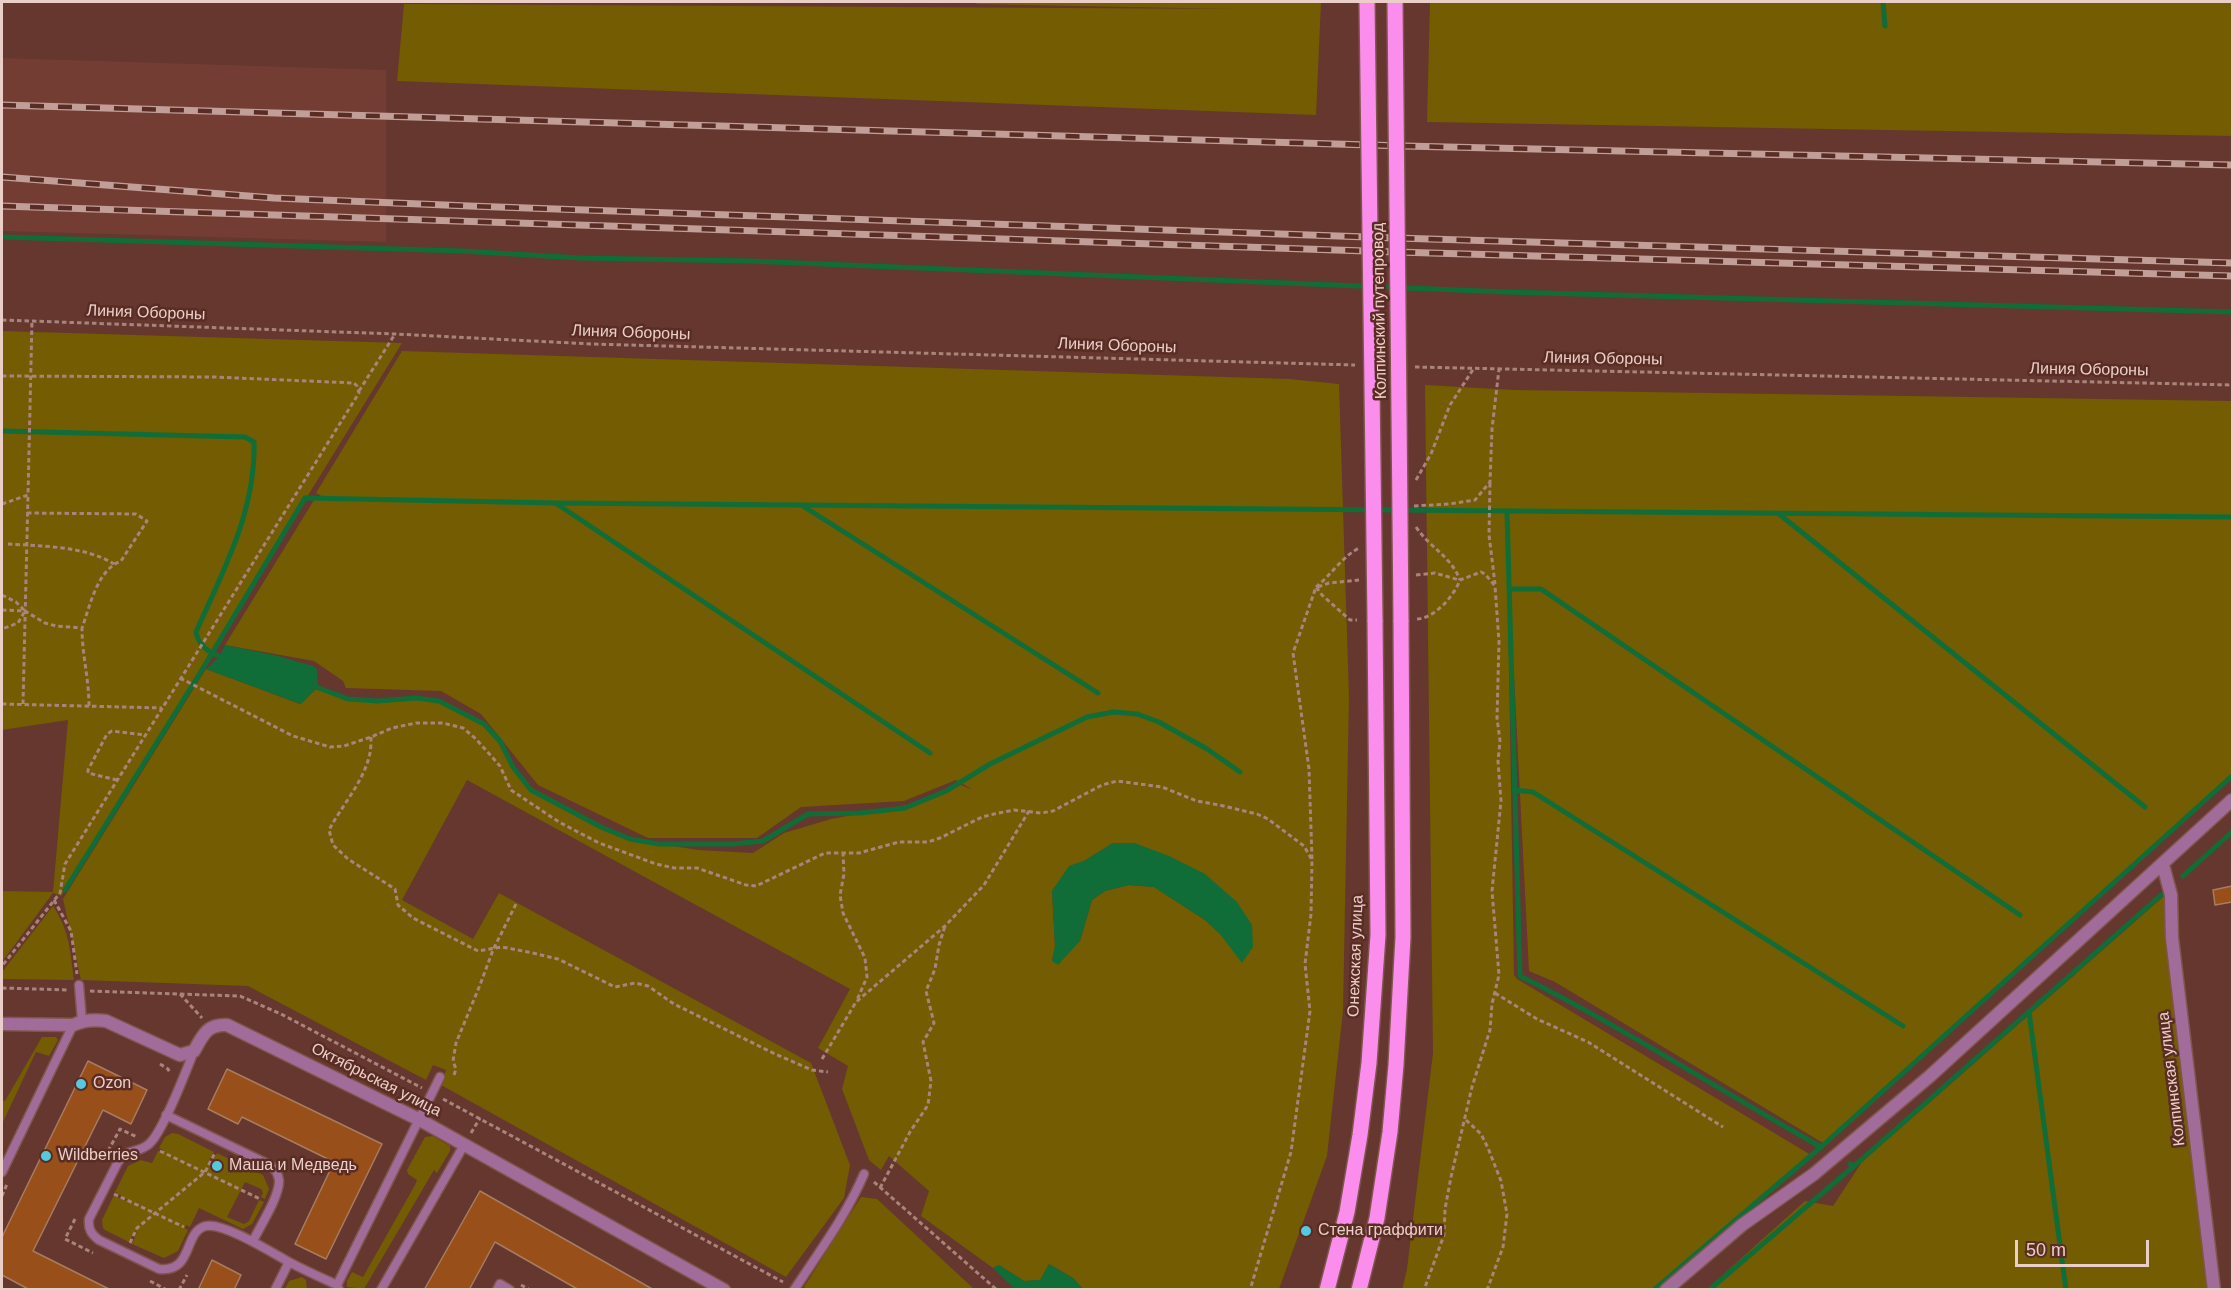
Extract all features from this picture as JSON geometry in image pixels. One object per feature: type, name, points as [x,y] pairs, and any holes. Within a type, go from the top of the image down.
[{"type":"main road","name":"Колпинский путепровод","points":[[1367,2],[1375,620]]},
{"type":"main road","name":"Колпинский путепровод","points":[[1395,2],[1408,620]]},
{"type":"main road","name":"Онежская улица","points":[[1327,1290],[1347,1212],[1369,1063],[1378,935],[1375,620]]},
{"type":"main road","points":[[1359,1290],[1377,1218],[1390,1132],[1396,1053],[1403,937],[1408,620]]},
{"type":"street","points":[[1666,1290],[1742,1225],[1814,1174],[1930,1076],[2232,800]]},
{"type":"street","name":"Колпинская улица","points":[[2163,865],[2171,895],[2172,938],[2214,1290]]},
{"type":"street","points":[[2,1024],[77,1023],[94,1020],[105,1022],[180,1055],[194,1051],[202,1036],[209,1029]]},
{"type":"street","name":"Октябрьская улица","points":[[209,1029],[217,1025],[227,1025],[420,1120],[724,1290]]},
{"type":"lane","points":[[2,1172],[77,1023],[79,985]]},
{"type":"lane","points":[[194,1051],[166,1115],[148,1145],[130,1150],[123,1155],[89,1218],[92,1234],[99,1240],[159,1269],[176,1268],[197,1233],[203,1226],[212,1225],[253,1241],[338,1287],[440,1077]]},
{"type":"lane","points":[[166,1115],[276,1170],[279,1180],[278,1190],[253,1241]]},
{"type":"lane","points":[[381,1290],[464,1145]]},
{"type":"lane","points":[[794,1290],[831,1237],[864,1174]]},
{"type":"lane","points":[[275,1290],[289,1262]]},
{"type":"lane","points":[[497,1290],[500,1284],[510,1290]]},
{"type":"path","name":"Линия Обороны","points":[[2,320],[395,334],[592,344],[1355,365]]},
{"type":"path","points":[[23,704],[32,320]]},
{"type":"path","points":[[2,966],[60,893],[65,864],[395,334]]},
{"type":"path","name":"Линия Обороны","points":[[1415,366],[2232,385]]},
{"type":"path","points":[[1413,488],[1431,454],[1450,405],[1474,368]]},
{"type":"path","points":[[1424,1290],[1444,1235],[1445,1209],[1472,1087],[1490,1030],[1499,975],[1492,891],[1501,801],[1498,761],[1500,741],[1497,718],[1499,663],[1490,535],[1490,482],[1492,429],[1499,369]]},
{"type":"path","points":[[2,376],[214,377],[354,383],[358,393]]},
{"type":"path","points":[[1410,506],[1475,500],[1490,482]]},
{"type":"path","points":[[2,504],[28,495]]},
{"type":"path","points":[[27,513],[136,514],[147,521],[121,561],[114,564],[99,581],[82,628],[82,651],[89,681],[89,706]]},
{"type":"path","points":[[8,544],[101,555],[114,564]]},
{"type":"path","points":[[1408,620],[1425,619],[1455,593],[1460,580],[1471,575],[1481,572],[1495,586]]},
{"type":"path","points":[[1250,1290],[1291,1152],[1310,1011],[1305,964],[1311,914],[1309,769],[1293,668],[1293,653],[1316,587],[1350,620],[1357,620]]},
{"type":"path","points":[[2,595],[45,623],[68,628],[82,628]]},
{"type":"path","points":[[2,610],[25,611]]},
{"type":"path","points":[[2,629],[18,623],[25,611]]},
{"type":"path","points":[[180,678],[312,744],[330,747],[416,723],[443,723],[462,728],[476,739],[500,766],[511,790],[549,816],[599,843],[624,853],[674,868],[698,868],[746,885],[756,886],[825,853],[859,853],[899,842],[916,840],[928,842],[982,817],[1014,810],[1041,813],[1053,810],[1102,785],[1117,782],[1162,787],[1197,801],[1235,808],[1268,819],[1304,846],[1312,860]]},
{"type":"path","points":[[2,704],[162,708]]},
{"type":"path","points":[[117,780],[88,773],[106,734],[112,731],[145,735]]},
{"type":"path","points":[[371,737],[369,758],[352,795],[329,830],[333,845],[348,859],[395,889],[398,904],[413,918],[478,951],[502,947],[558,959],[615,987],[635,983],[648,986],[674,1004],[773,1053],[812,1070],[828,1072]]},
{"type":"path","points":[[856,1002],[945,926],[984,885],[1029,811]]},
{"type":"path","points":[[822,1059],[856,1002],[867,977],[865,958],[843,913],[840,895],[844,874],[843,852]]},
{"type":"path","points":[[54,900],[71,931],[79,985]]},
{"type":"path","points":[[451,1080],[456,1069],[453,1061],[456,1042],[493,950],[517,902]]},
{"type":"path","points":[[880,1188],[910,1132],[928,1105],[931,1081],[922,1042],[934,1023],[926,991],[935,969],[945,926]]},
{"type":"path","points":[[1495,993],[1537,1019],[1588,1042],[1723,1127]]},
{"type":"path","points":[[180,994],[209,1029]]},
{"type":"path","points":[[153,1060],[168,1069],[171,1078]]},
{"type":"path","points":[[1466,1119],[1481,1134],[1488,1148],[1501,1181],[1507,1214],[1503,1247],[1486,1290]]},
{"type":"path","points":[[126,1253],[137,1228],[206,1172],[220,1141]]},
{"type":"path","points":[[148,1145],[271,1204]]},
{"type":"path","points":[[864,1174],[997,1290]]},
{"type":"path","points":[[2,1196],[11,1176]]},
{"type":"path","points":[[105,1189],[197,1233]]},
{"type":"path","points":[[179,1290],[188,1272]]},
{"type":"shaded area","points":[[981,2],[1321,2],[1316,115],[397,81],[404,4],[1233,9],[974,4]]},
{"type":"shaded area","points":[[1430,2],[2232,2],[2232,136],[1427,122]]},
{"type":"shaded area","points":[[2,58],[386,70],[386,242],[2,231]]},
{"type":"shaded area","points":[[2,331],[402,343],[61,896],[53,893],[2,962],[2,891],[53,892],[68,720],[2,730]]},
{"type":"shaded area","points":[[402,351],[1289,379],[1339,384],[1349,696],[1343,1011],[1327,1156],[1279,1289],[1083,1289],[1073,1278],[1049,1264],[1041,1280],[1024,1281],[999,1265],[993,1268],[921,1216],[929,1191],[889,1156],[881,1170],[869,1160],[842,1089],[848,1066],[818,1048],[850,989],[467,780],[402,900],[473,939],[499,893],[811,1063],[850,1165],[844,1198],[786,1277],[441,1085],[446,1070],[433,1065],[426,1080],[248,986],[81,980],[63,899],[206,669],[300,704],[316,689],[348,699],[378,701],[416,698],[439,701],[484,724],[500,741],[513,767],[531,790],[603,828],[630,839],[698,850],[753,853],[784,833],[831,819],[912,804],[959,784],[973,790],[956,780],[904,801],[801,807],[757,838],[648,838],[538,785],[481,714],[441,691],[346,688],[343,681],[314,661],[225,645],[314,500],[325,498],[316,493]],"holes":[[[1113,843],[1134,843],[1205,874],[1252,925],[1220,934],[1205,920],[1154,887],[1129,885],[1105,891],[1092,900],[1080,941],[1052,961],[1055,946],[1052,891],[1070,866],[1084,861]]]},
{"type":"shaded area","points":[[1425,385],[1515,390],[2232,401],[2232,775],[1823,1143],[1555,982],[1529,971],[1507,539],[1514,975],[1517,979],[1811,1155],[1659,1289],[1402,1290],[1407,1269],[1433,1053]]},
{"type":"shaded area","points":[[225,645],[313,666],[317,669],[318,687],[301,704],[206,669],[219,657]]},
{"type":"shaded area","points":[[1113,843],[1134,843],[1169,856],[1205,874],[1237,902],[1252,925],[1253,947],[1242,963],[1220,934],[1205,920],[1154,887],[1129,885],[1105,891],[1092,900],[1080,941],[1058,965],[1052,961],[1055,946],[1052,891],[1069,866],[1084,861]]},
{"type":"shaded area","points":[[2164,896],[2210,1289],[1706,1290],[1805,1201],[1833,1206],[1862,1162]]},
{"type":"shaded area","points":[[53,906],[66,933],[74,980],[2,979],[2,972]]},
{"type":"shaded area","points":[[42,1037],[56,1037],[58,1040],[49,1056],[36,1052],[2,1124],[2,1100],[5,1101]]},
{"type":"shaded area","points":[[172,1133],[214,1152],[208,1163],[211,1165],[217,1153],[263,1175],[269,1189],[265,1199],[261,1197],[263,1193],[261,1189],[245,1182],[227,1217],[244,1224],[249,1221],[259,1200],[264,1202],[252,1224],[243,1229],[199,1208],[190,1227],[186,1225],[185,1228],[188,1230],[178,1251],[164,1258],[132,1244],[137,1232],[135,1231],[129,1242],[105,1230],[102,1220],[114,1195],[125,1201],[127,1199],[115,1192],[128,1166],[140,1160],[152,1163],[158,1151],[163,1150],[159,1148],[165,1137]]},
{"type":"shaded area","points":[[433,1136],[450,1146],[450,1151],[437,1173],[434,1170],[364,1289],[347,1287],[347,1281],[352,1272],[363,1277],[415,1185],[417,1180],[408,1174],[407,1170],[425,1137]]},
{"type":"shaded area","points":[[861,1197],[877,1199],[974,1289],[809,1290],[804,1287]]},
{"type":"shaded area","points":[[1049,1264],[1073,1278],[1083,1289],[1015,1289],[993,1268],[999,1265],[1024,1281],[1040,1280]]},
{"type":"shaded area","points":[[302,1277],[306,1280],[307,1289],[285,1289],[289,1281]]},
{"type":"building","points":[[2232,886],[2232,902],[2215,905],[2213,890]]},
{"type":"building","points":[[88,1061],[147,1090],[131,1124],[103,1110],[33,1251],[111,1290],[30,1290],[2,1275],[2,1237]]},
{"type":"building","points":[[227,1069],[382,1144],[326,1259],[295,1244],[334,1162],[242,1117],[238,1124],[208,1109]]},
{"type":"building","points":[[480,1191],[654,1290],[579,1290],[495,1242],[469,1290],[424,1290]]},
{"type":"building","points":[[212,1260],[241,1275],[234,1290],[198,1290]]},
{"type":"waterway","points":[[1883,2],[1885,26]]},
{"type":"waterway","points":[[2,237],[462,251],[580,258],[749,261],[1505,292],[2232,312]]},
{"type":"waterway","points":[[2,431],[245,437],[254,442],[250,492],[244,516],[227,563],[196,632],[206,649],[225,658]]},
{"type":"waterway","points":[[194,683],[305,498],[557,503],[2232,517]]},
{"type":"waterway","points":[[557,504],[930,753]]},
{"type":"waterway","points":[[803,506],[1098,693]]},
{"type":"waterway","points":[[1507,511],[1520,976],[1596,1016],[1821,1147]]},
{"type":"waterway","points":[[1779,514],[2145,807]]},
{"type":"waterway","points":[[1509,589],[1541,589],[2020,915]]},
{"type":"waterway","points":[[311,685],[348,699],[378,701],[416,698],[439,701],[484,724],[500,741],[513,767],[531,790],[603,828],[630,839],[659,844],[733,844],[763,841],[808,814],[860,813],[905,808],[946,791],[990,764],[1087,717],[1113,712],[1137,714],[1159,722],[1207,749],[1240,772]]},
{"type":"waterway","points":[[65,890],[192,686]]},
{"type":"waterway","points":[[1654,1290],[1821,1147],[2232,776]]},
{"type":"waterway","points":[[1514,790],[1533,792],[1903,1026]]},
{"type":"waterway","points":[[2183,876],[2232,832]]},
{"type":"waterway","points":[[1850,1164],[1854,1166],[2161,895]]},
{"type":"waterway","points":[[2029,1012],[2066,1290]]},
{"type":"waterway","points":[[1709,1290],[1854,1166]]},
{"type":"railway","points":[[2,105],[1404,146],[2232,165]]},
{"type":"railway","points":[[2,177],[274,198],[469,206],[1396,238],[2232,263]]},
{"type":"railway","points":[[2,206],[1396,252],[2232,276]]},
{"type":"place","name":"Ozon","points":[[81,1084]]},
{"type":"place","name":"Wildberries","points":[[46,1156]]},
{"type":"place","name":"Маша и Медведь","points":[[217,1166]]},
{"type":"place","name":"Стена граффити","points":[[1306,1231]]}]
